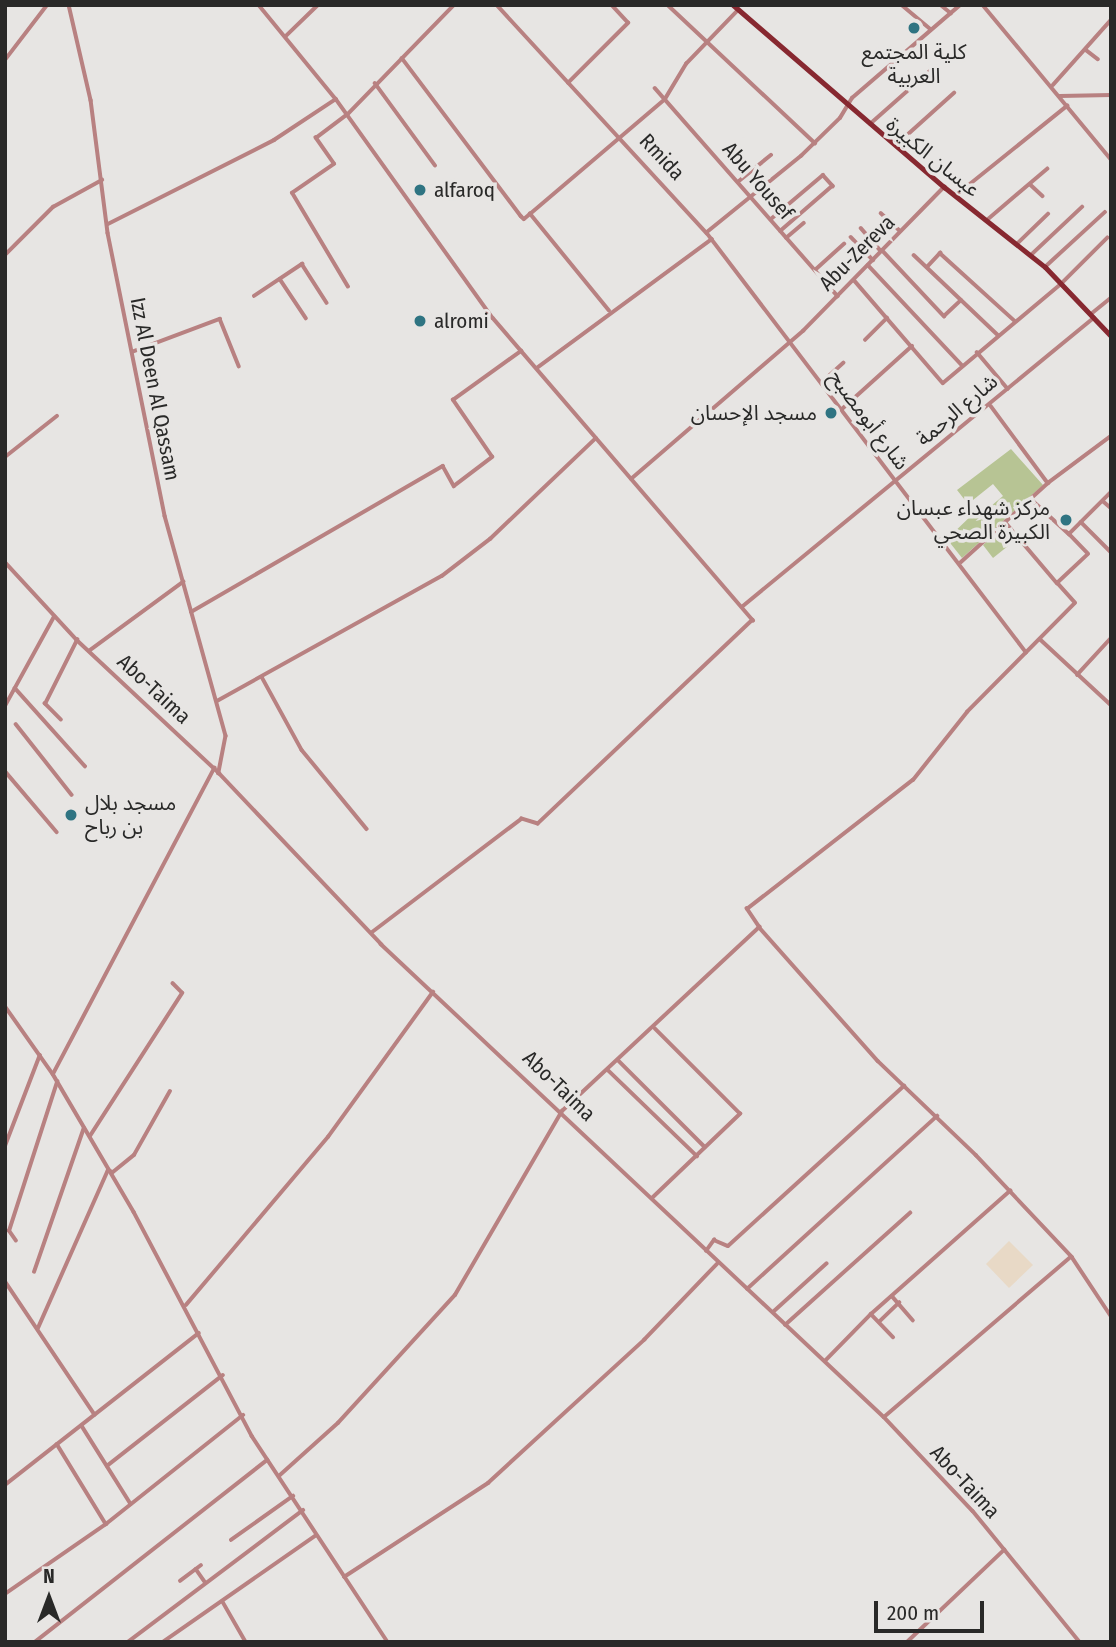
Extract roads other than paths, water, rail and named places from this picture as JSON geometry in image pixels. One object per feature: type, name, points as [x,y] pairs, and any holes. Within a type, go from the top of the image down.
[{"type":"main road","name":"عبسان الكبيرة","points":[[735,7],[869,125],[1045,267],[1111,336]]},
{"type":"street","points":[[5,60],[47,5]]},
{"type":"street","name":"Izz Al Deen Al Qassam","points":[[69,5],[91,100],[108,224],[165,516],[226,736],[224,766],[219,773]]},
{"type":"street","points":[[259,5],[336,99],[462,277],[521,351],[754,620],[538,824],[522,819],[372,933]]},
{"type":"street","points":[[286,36],[318,5]]},
{"type":"street","points":[[348,288],[292,193],[334,164],[316,138],[347,115],[375,83],[454,5]]},
{"type":"street","name":"Rmida","points":[[497,5],[622,137],[707,233],[791,341]]},
{"type":"street","points":[[568,83],[628,23],[611,5]]},
{"type":"street","points":[[668,5],[815,143]]},
{"type":"street","points":[[902,5],[931,29]]},
{"type":"street","points":[[941,5],[951,13]]},
{"type":"street","points":[[707,233],[815,143],[847,106],[960,5]]},
{"type":"street","points":[[983,5],[1053,85],[1111,159]]},
{"type":"street","points":[[402,58],[524,219],[666,99],[686,64],[707,43],[735,7]]},
{"type":"street","points":[[1053,85],[1111,20]]},
{"type":"street","points":[[1086,50],[1098,59]]},
{"type":"street","points":[[869,125],[931,70]]},
{"type":"street","points":[[375,83],[435,165]]},
{"type":"street","name":"Abu Yousef","points":[[655,88],[753,196],[838,296]]},
{"type":"street","points":[[895,146],[954,93]]},
{"type":"street","points":[[1059,96],[1111,95]]},
{"type":"street","points":[[108,224],[263,145],[336,99]]},
{"type":"street","points":[[955,196],[1067,106]]},
{"type":"street","points":[[739,181],[771,155]]},
{"type":"street","points":[[987,220],[1047,169]]},
{"type":"street","points":[[771,219],[823,175],[833,186],[781,231]]},
{"type":"street","points":[[5,255],[53,207],[102,180]]},
{"type":"street","points":[[1031,185],[1043,196]]},
{"type":"street","name":"Abu-Zereva","points":[[631,479],[791,341],[944,187]]},
{"type":"street","points":[[1031,255],[1082,207]]},
{"type":"street","points":[[1045,267],[1105,212]]},
{"type":"street","points":[[881,213],[900,232]]},
{"type":"street","points":[[530,214],[609,312]]},
{"type":"street","points":[[1017,244],[1048,214]]},
{"type":"street","points":[[786,238],[804,223]]},
{"type":"street","points":[[861,228],[944,316],[962,300]]},
{"type":"street","points":[[851,237],[873,260]]},
{"type":"street","points":[[854,280],[943,383],[1062,283],[1107,238]]},
{"type":"street","points":[[537,368],[609,312],[712,239]]},
{"type":"street","points":[[815,270],[844,244]]},
{"type":"street","points":[[928,266],[940,253],[1015,321]]},
{"type":"street","points":[[914,255],[998,335]]},
{"type":"street","points":[[254,296],[302,264],[327,303]]},
{"type":"street","points":[[868,265],[962,365]]},
{"type":"street","points":[[280,279],[306,318]]},
{"type":"street","name":"شارع الرحمة","points":[[743,606],[991,406],[1111,298]]},
{"type":"street","points":[[865,340],[887,318]]},
{"type":"street","points":[[132,352],[220,319],[239,366]]},
{"type":"street","name":"شارع أبومصبح","points":[[791,341],[895,481],[961,562],[1026,652]]},
{"type":"street","points":[[842,409],[912,346]]},
{"type":"street","points":[[191,612],[443,466],[454,485],[492,457],[453,400],[521,351]]},
{"type":"street","points":[[977,352],[1007,389]]},
{"type":"street","points":[[821,383],[843,363]]},
{"type":"street","points":[[991,406],[1020,452],[1048,483]]},
{"type":"street","points":[[5,457],[57,416]]},
{"type":"street","points":[[961,562],[1048,483],[1111,436]]},
{"type":"street","points":[[217,701],[442,576],[490,539],[597,438]]},
{"type":"street","points":[[1069,534],[1111,492]]},
{"type":"street","points":[[1031,499],[1088,554],[1057,583]]},
{"type":"street","points":[[1103,501],[1111,508]]},
{"type":"street","points":[[1081,522],[1111,552]]},
{"type":"street","points":[[1006,523],[1075,603],[967,712],[913,780],[747,909],[760,927],[904,1086],[937,1116],[1072,1256],[1111,1316]]},
{"type":"street","name":"Abo-Taima","points":[[5,562],[54,617],[214,768],[372,933],[562,1111],[717,1264],[773,1312],[884,1417],[1004,1550],[1080,1642]]},
{"type":"street","points":[[89,651],[183,582]]},
{"type":"street","points":[[5,706],[54,617]]},
{"type":"street","points":[[1077,676],[1111,638]]},
{"type":"street","points":[[61,720],[45,704],[76,639]]},
{"type":"street","points":[[1040,639],[1111,705]]},
{"type":"street","points":[[262,677],[302,750],[367,829]]},
{"type":"street","points":[[15,688],[85,766]]},
{"type":"street","points":[[16,724],[72,795]]},
{"type":"street","points":[[53,1074],[214,768]]},
{"type":"street","points":[[5,771],[57,832]]},
{"type":"street","points":[[280,1475],[338,1423],[454,1295],[562,1111],[654,1029],[760,927]]},
{"type":"street","points":[[90,1136],[182,993],[173,984]]},
{"type":"street","points":[[186,1305],[328,1137],[433,992]]},
{"type":"street","points":[[5,1006],[53,1074],[90,1136],[186,1305],[267,1460],[303,1509],[315,1536],[388,1642]]},
{"type":"street","points":[[652,1198],[740,1114],[654,1029]]},
{"type":"street","points":[[5,1146],[40,1055]]},
{"type":"street","points":[[618,1060],[705,1147]]},
{"type":"street","points":[[608,1070],[696,1156]]},
{"type":"street","points":[[16,1241],[9,1231],[57,1082]]},
{"type":"street","points":[[705,1252],[714,1241],[728,1246],[904,1086]]},
{"type":"street","points":[[108,1170],[113,1172],[134,1155],[170,1091]]},
{"type":"street","points":[[746,1290],[937,1116]]},
{"type":"street","points":[[34,1272],[84,1128]]},
{"type":"street","points":[[38,1328],[108,1170]]},
{"type":"street","points":[[825,1361],[872,1314],[1010,1191]]},
{"type":"street","points":[[785,1325],[910,1213]]},
{"type":"street","points":[[884,1417],[1072,1256]]},
{"type":"street","points":[[344,1577],[488,1483],[644,1340],[717,1264]]},
{"type":"street","points":[[773,1312],[826,1264]]},
{"type":"street","points":[[5,1282],[95,1415]]},
{"type":"street","points":[[892,1296],[913,1320]]},
{"type":"street","points":[[879,1322],[899,1303]]},
{"type":"street","points":[[872,1314],[893,1338]]},
{"type":"street","points":[[5,1485],[200,1332]]},
{"type":"street","points":[[107,1466],[223,1375]]},
{"type":"street","points":[[5,1594],[106,1524],[243,1415]]},
{"type":"street","points":[[82,1426],[131,1504]]},
{"type":"street","points":[[57,1444],[106,1524]]},
{"type":"street","points":[[35,1642],[267,1460]]},
{"type":"street","points":[[231,1541],[293,1496]]},
{"type":"street","points":[[128,1642],[303,1509]]},
{"type":"street","points":[[163,1642],[315,1536]]},
{"type":"street","points":[[907,1642],[1004,1550]]},
{"type":"street","points":[[180,1581],[201,1565]]},
{"type":"street","points":[[196,1569],[205,1582]]},
{"type":"street","points":[[223,1602],[246,1642]]},
{"type":"place","name":"كلية المجتمع العربية","points":[[914,28]]},
{"type":"place","name":"alfaroq","points":[[420,190]]},
{"type":"place","name":"alromi","points":[[420,321]]},
{"type":"place","name":"مسجد الإحسان","points":[[831,413]]},
{"type":"place","name":"مركز شهداء عبسان الكبيرة الصحي","points":[[1066,520]]},
{"type":"place","name":"مسجد بلال بن رباح","points":[[71,815]]}]
